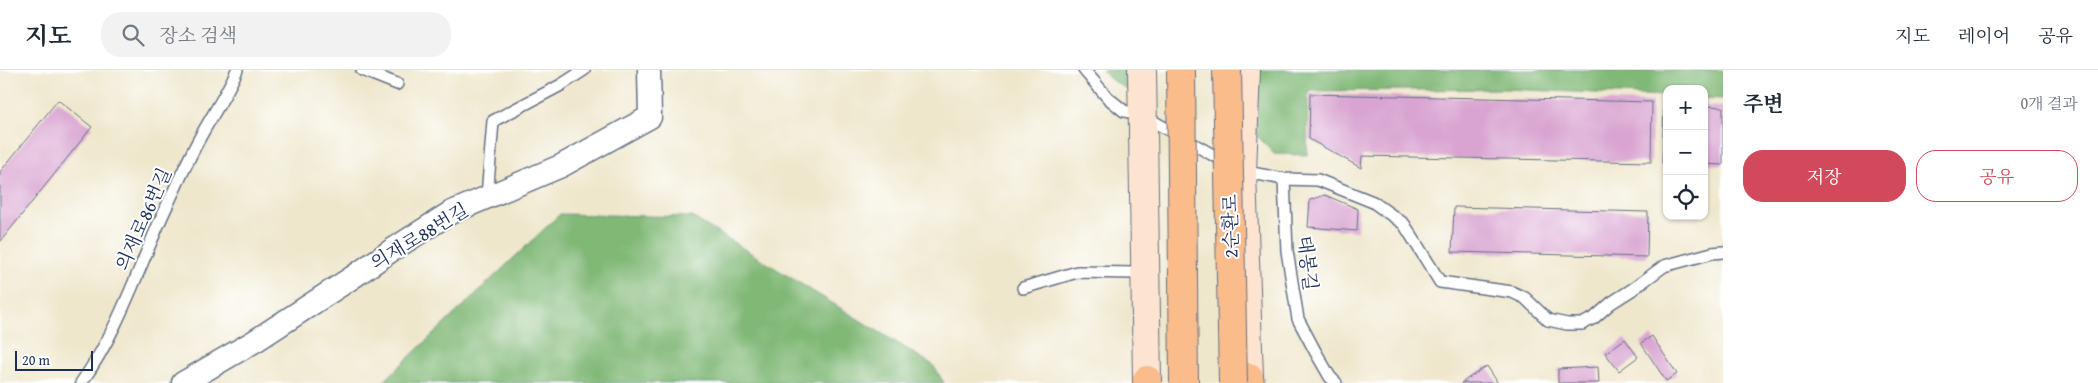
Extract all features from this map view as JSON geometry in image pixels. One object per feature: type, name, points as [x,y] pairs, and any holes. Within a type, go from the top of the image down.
[{"type":"highway","points":[[1181,70],[1184,383]]},
{"type":"highway","name":"2순환로","points":[[1227,70],[1244,381]]},
{"type":"street","name":"의재로88번길","points":[[183,383],[255,341],[450,213],[561,166],[650,117],[649,70]]},
{"type":"street","points":[[1142,70],[1134,117],[1147,381]]},
{"type":"street","points":[[1244,381],[1242,172],[1246,70]]},
{"type":"lane","name":"의재로86번길","points":[[81,383],[92,367],[116,322],[197,142],[230,86],[237,70]]},
{"type":"lane","points":[[362,70],[397,84]]},
{"type":"lane","points":[[487,197],[493,121],[561,85],[584,70]]},
{"type":"lane","points":[[1084,70],[1108,98],[1124,111],[1242,172],[1284,178],[1318,180],[1374,202],[1404,224],[1440,282],[1512,292],[1525,298],[1548,320],[1567,324],[1582,324],[1594,318],[1611,303],[1664,266],[1712,253],[1723,252]]},
{"type":"lane","name":"태봉길","points":[[1284,178],[1287,251],[1298,319],[1322,364],[1336,383]]},
{"type":"lane","points":[[1023,288],[1077,272],[1133,272]]},
{"type":"green space","points":[[1102,70],[1134,70],[1134,94],[1109,78]]},
{"type":"green space","points":[[1254,70],[1723,70],[1723,99],[1708,98],[1708,85],[1663,85],[1663,96],[1504,89],[1308,91],[1307,155],[1274,154],[1254,132]]},
{"type":"green space","points":[[560,214],[692,217],[933,365],[944,383],[382,383]]},
{"type":"building","points":[[1310,94],[1652,102],[1651,162],[1362,156],[1361,168],[1309,139]]},
{"type":"building","points":[[58,100],[92,127],[0,242],[0,172]]},
{"type":"building","points":[[1708,106],[1723,107],[1723,165],[1708,164]]},
{"type":"building","points":[[1325,195],[1358,209],[1357,231],[1308,227],[1310,200]]},
{"type":"building","points":[[1454,207],[1648,212],[1647,257],[1452,252]]},
{"type":"building","points":[[1652,336],[1677,374],[1666,381],[1641,343]]},
{"type":"building","points":[[1625,339],[1638,357],[1619,371],[1605,353]]},
{"type":"building","points":[[1487,366],[1498,383],[1461,383]]},
{"type":"building","points":[[1598,367],[1599,383],[1558,383],[1558,369]]}]
